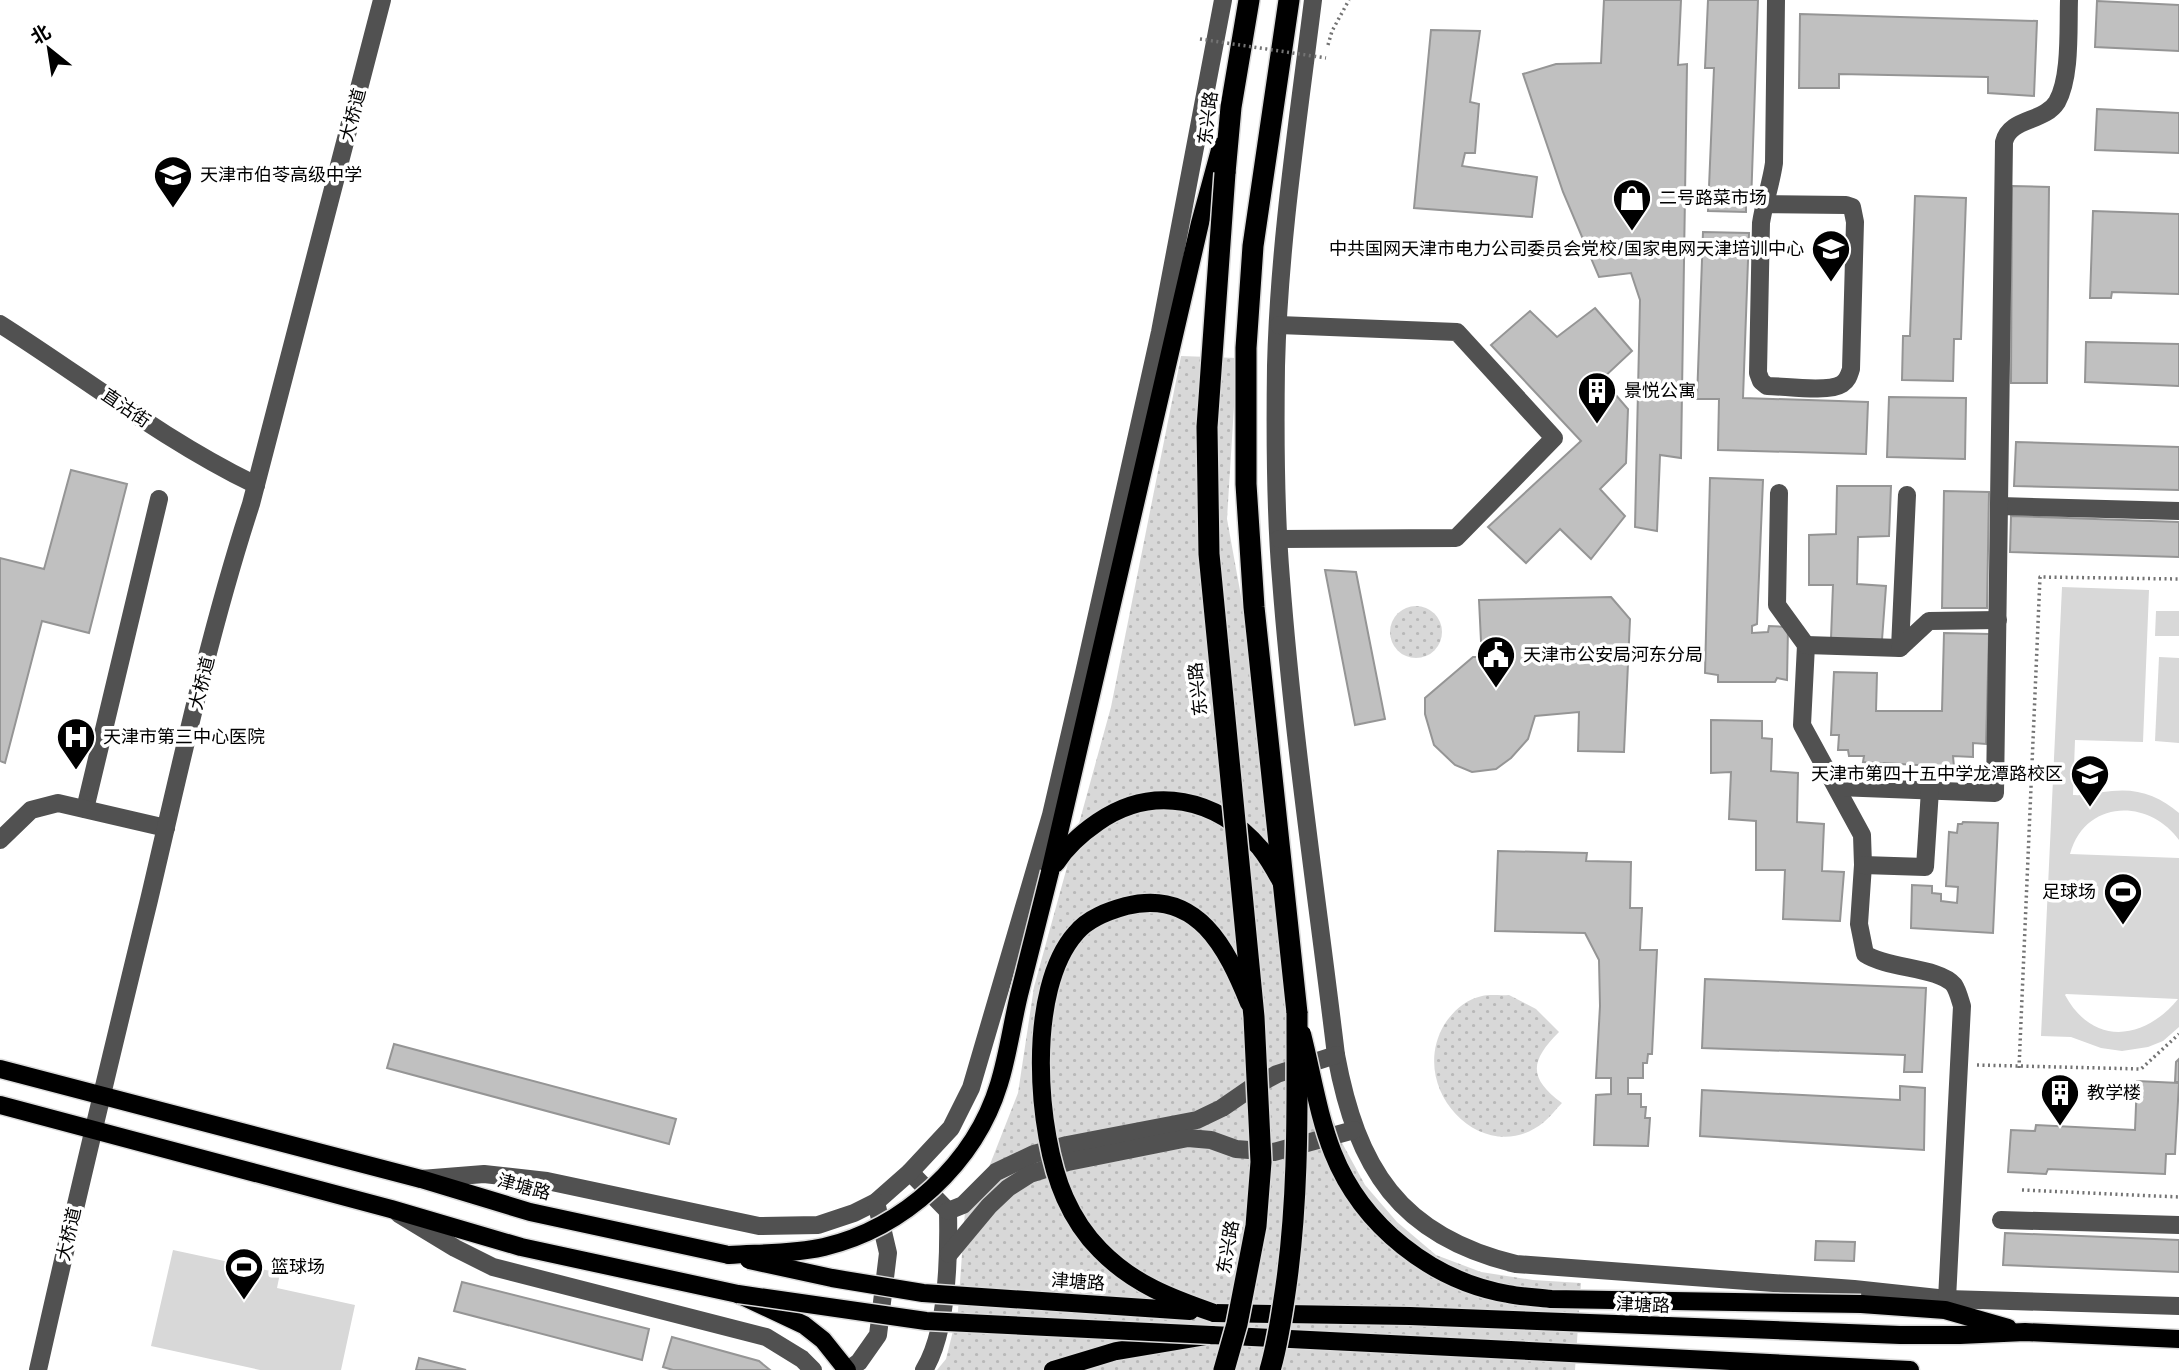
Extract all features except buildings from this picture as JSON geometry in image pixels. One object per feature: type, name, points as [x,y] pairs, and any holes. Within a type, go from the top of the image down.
[{"type":"highway","name":"东兴路","points":[[1224,1370],[1237,1324],[1256,1226],[1261,1162],[1254,1017],[1209,554],[1207,428],[1231,107],[1249,0]]},
{"type":"highway","points":[[1270,1370],[1281,1320],[1294,1217],[1297,1013],[1285,889],[1270,848],[1245,484],[1246,348],[1254,246],[1289,0]]},
{"type":"main road","points":[[729,1255],[824,1247],[900,1215],[929,1193],[957,1161],[979,1130],[999,1085],[1200,223],[1231,107]]},
{"type":"main road","points":[[1050,872],[1069,845],[1120,808],[1167,799],[1206,808],[1270,848]]},
{"type":"main road","points":[[1214,1313],[1144,1286],[1098,1248],[1076,1219],[1058,1178],[1046,1128],[1042,1084],[1042,1021],[1053,972],[1076,933],[1091,919],[1114,910],[1147,903],[1182,911],[1210,931],[1231,961],[1254,1017]]},
{"type":"main road","points":[[1297,1013],[1327,1133],[1349,1185],[1390,1236],[1440,1272],[1508,1294],[1551,1299],[1946,1305],[2025,1332]]},
{"type":"main road","name":"津塘路","points":[[0,1069],[421,1179],[530,1212],[832,1278],[923,1293],[1214,1313],[1410,1316],[1900,1335],[2025,1332],[2179,1339]]},
{"type":"main road","points":[[0,1105],[391,1209],[522,1247],[738,1294],[926,1321],[1910,1370]]},
{"type":"main road","points":[[738,1294],[804,1325],[823,1340],[848,1370]]},
{"type":"main road","points":[[1053,1370],[1116,1351],[1211,1335]]},
{"type":"street","name":"大桥道","points":[[38,1370],[92,1130],[166,828],[234,558],[256,485],[383,0]]},
{"type":"street","points":[[421,1179],[484,1174],[547,1181],[759,1226],[818,1225],[854,1213],[876,1202],[910,1172],[951,1128],[971,1088],[1051,815],[1160,332],[1223,0]]},
{"type":"street","points":[[1313,0],[1291,179],[1276,365],[1279,539],[1289,669],[1336,1055],[1342,1092],[1354,1130],[1377,1177],[1399,1203],[1429,1227],[1486,1257],[1516,1264],[1854,1289],[1946,1305],[2179,1306]]},
{"type":"street","points":[[1764,204],[1852,207],[1855,222],[1851,369],[1847,379],[1840,385],[1829,388],[1768,386],[1761,381],[1756,363],[1761,223],[1764,204],[1774,163],[1776,0]]},
{"type":"street","points":[[1837,788],[1995,793],[2004,142],[2006,132],[2016,125],[2049,112],[2060,94],[2065,81],[2069,0]]},
{"type":"street","name":"直沽街","points":[[0,324],[158,430],[214,464],[256,485]]},
{"type":"street","points":[[1279,325],[1457,332],[1554,438],[1456,538],[1279,539]]},
{"type":"street","points":[[1779,493],[1777,605],[1807,645],[1802,725],[1861,835],[1863,866],[1859,924],[1865,954],[1876,961],[1944,976],[1955,987],[1962,1006],[1946,1305]]},
{"type":"street","points":[[1900,648],[1907,495]]},
{"type":"street","points":[[85,809],[159,499]]},
{"type":"street","points":[[2000,506],[2179,511]]},
{"type":"street","points":[[1807,645],[1900,648],[1929,621],[1998,620]]},
{"type":"street","points":[[1863,866],[1925,867],[1930,790]]},
{"type":"street","points":[[0,840],[30,810],[58,803],[166,828]]},
{"type":"street","points":[[948,1211],[963,1205],[996,1172],[1034,1154],[1197,1119],[1222,1108],[1277,1074],[1336,1055]]},
{"type":"street","points":[[949,1254],[989,1206],[1008,1188],[1030,1174],[1068,1162],[1188,1138],[1211,1140],[1236,1149],[1274,1152],[1354,1130]]},
{"type":"street","points":[[910,1172],[948,1211],[949,1254],[938,1340],[926,1369]]},
{"type":"street","points":[[848,1370],[859,1362],[878,1335],[888,1253],[876,1202]]},
{"type":"street","points":[[391,1209],[455,1248],[493,1267],[766,1337],[802,1359],[813,1370]]},
{"type":"street","points":[[2001,1220],[2179,1225]]},
{"type":"path","points":[[1200,39],[1326,58],[1332,31],[1349,0]]},
{"type":"path","points":[[2019,1068],[2040,577],[2179,579]]},
{"type":"path","points":[[1959,1064],[2019,1068],[2141,1069],[2179,1034]]},
{"type":"path","points":[[2022,1190],[2179,1197]]},
{"type":"shaded area","points":[[1181,356],[1237,358],[1227,519],[1252,657],[1292,1011],[1341,1141],[1365,1185],[1397,1222],[1436,1255],[1481,1272],[1533,1280],[1581,1283],[1575,1370],[937,1370],[946,1359],[958,1311],[965,1211],[989,1167],[1018,1093],[1034,987],[1111,707]]},
{"type":"shaded area","points":[[2062,587],[2149,590],[2143,742],[2075,740],[2073,795],[2121,790],[2156,798],[2179,813],[2179,840],[2166,826],[2151,817],[2135,811],[2119,811],[2103,814],[2089,823],[2078,836],[2070,854],[2179,858],[2179,1027],[2163,1041],[2148,1047],[2122,1051],[2101,1048],[2071,1037],[2041,1036]],"holes":[[[2066,994],[2178,999],[2165,1013],[2150,1023],[2120,1032],[2104,1030],[2090,1023],[2077,1012]]]},
{"type":"shaded area","points":[[1416,606],[1435,613],[1442,632],[1435,651],[1416,658],[1397,651],[1390,632],[1397,613]]},
{"type":"shaded area","points":[[2156,611],[2179,611],[2179,636],[2155,636]]},
{"type":"shaded area","points":[[2159,657],[2179,658],[2179,743],[2155,741]]},
{"type":"shaded area","points":[[1509,995],[1536,1009],[1559,1032],[1542,1052],[1537,1069],[1543,1085],[1562,1103],[1544,1122],[1521,1134],[1499,1136],[1477,1130],[1458,1116],[1444,1097],[1435,1075],[1435,1050],[1444,1025],[1460,1007],[1482,996]]},
{"type":"shaded area","points":[[173,1250],[280,1273],[277,1288],[355,1305],[341,1370],[260,1370],[151,1346]]},
{"type":"place","name":"天津市伯苓高级中学","points":[[173,209]]},
{"type":"place","name":"二号路菜市场","points":[[1632,232]]},
{"type":"place","name":"中共国网天津市电力公司委员会党校/国家电网天津培训中心","points":[[1831,283]]},
{"type":"place","name":"景悦公寓","points":[[1597,425]]},
{"type":"place","name":"天津市公安局河东分局","points":[[1496,689]]},
{"type":"place","name":"天津市第三中心医院","points":[[76,771]]},
{"type":"place","name":"天津市第四十五中学龙潭路校区","points":[[2090,808]]},
{"type":"place","name":"足球场","points":[[2123,926]]},
{"type":"place","name":"教学楼","points":[[2060,1127]]},
{"type":"place","name":"篮球场","points":[[244,1301]]}]
